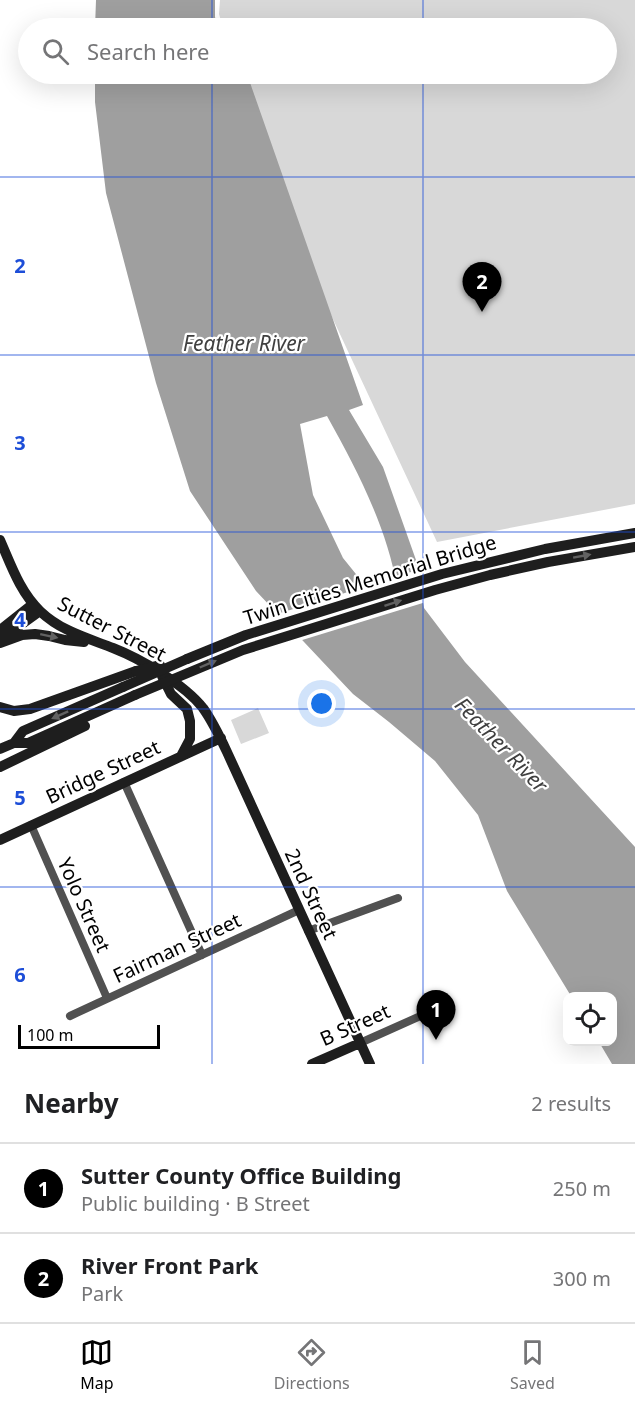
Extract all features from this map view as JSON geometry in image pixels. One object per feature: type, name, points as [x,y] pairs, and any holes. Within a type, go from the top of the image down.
[{"type":"main road","name":"Twin Cities Memorial Bridge","points":[[14,743],[23,731],[246,635],[442,574],[545,549],[635,533]]},
{"type":"main road","name":"Sutter Street","points":[[0,540],[19,582],[37,607],[55,623],[70,632],[132,657],[187,692],[199,704],[221,738]]},
{"type":"main road","name":"Twin Cities Memorial Bridge","points":[[103,710],[243,650],[435,590],[548,562],[635,547]]},
{"type":"main road","points":[[0,630],[37,607]]},
{"type":"main road","points":[[0,643],[37,607]]},
{"type":"main road","points":[[0,643],[18,636],[34,634],[99,643]]},
{"type":"main road","points":[[0,707],[14,711],[30,709],[136,670],[187,659]]},
{"type":"main road","points":[[160,673],[171,694],[187,709],[190,739],[181,757]]},
{"type":"main road","points":[[0,750],[14,743],[28,743],[103,710]]},
{"type":"main road","points":[[0,767],[91,723],[103,710]]},
{"type":"main road","name":"Bridge Street","points":[[0,840],[221,738]]},
{"type":"main road","name":"2nd Street","points":[[221,738],[370,1064]]},
{"type":"main road","name":"B Street","points":[[312,1064],[360,1043]]},
{"type":"street","points":[[124,782],[202,955]]},
{"type":"street","name":"Yolo Street","points":[[31,825],[107,998]]},
{"type":"street","points":[[308,931],[398,898]]},
{"type":"street","name":"Fairman Street","points":[[70,1016],[298,910]]},
{"type":"street","name":"B Street","points":[[360,1043],[445,1005]]},
{"type":"shaded area","points":[[220,0],[635,0],[635,504],[437,542],[290,227],[241,84],[617,84],[617,18],[220,18]]},
{"type":"shaded area","points":[[258,708],[269,733],[241,744],[231,720]]},
{"type":"water","points":[[96,0],[215,0],[215,18],[95,18]]},
{"type":"water","name":"Feather River","points":[[95,84],[251,84],[363,405],[349,410],[383,467],[416,560],[424,608],[465,662],[635,847],[635,1064],[612,1064],[601,1046],[617,1046],[617,992],[569,992],[507,891],[478,815],[435,761],[353,694],[256,591],[190,491],[156,383],[106,193],[95,102]],"holes":[[[327,416],[369,498],[386,542],[397,587],[383,596],[364,584],[343,558],[313,495],[300,424]]]},
{"type":"pier","points":[[420,569],[426,602],[299,641],[274,615],[348,592],[349,587],[354,586],[357,589],[370,584],[384,593],[394,586],[393,578]]},
{"type":"place","name":"River Front Park","points":[[482,312]]},
{"type":"place","name":"Sutter County Office Building","points":[[436,1040]]}]
